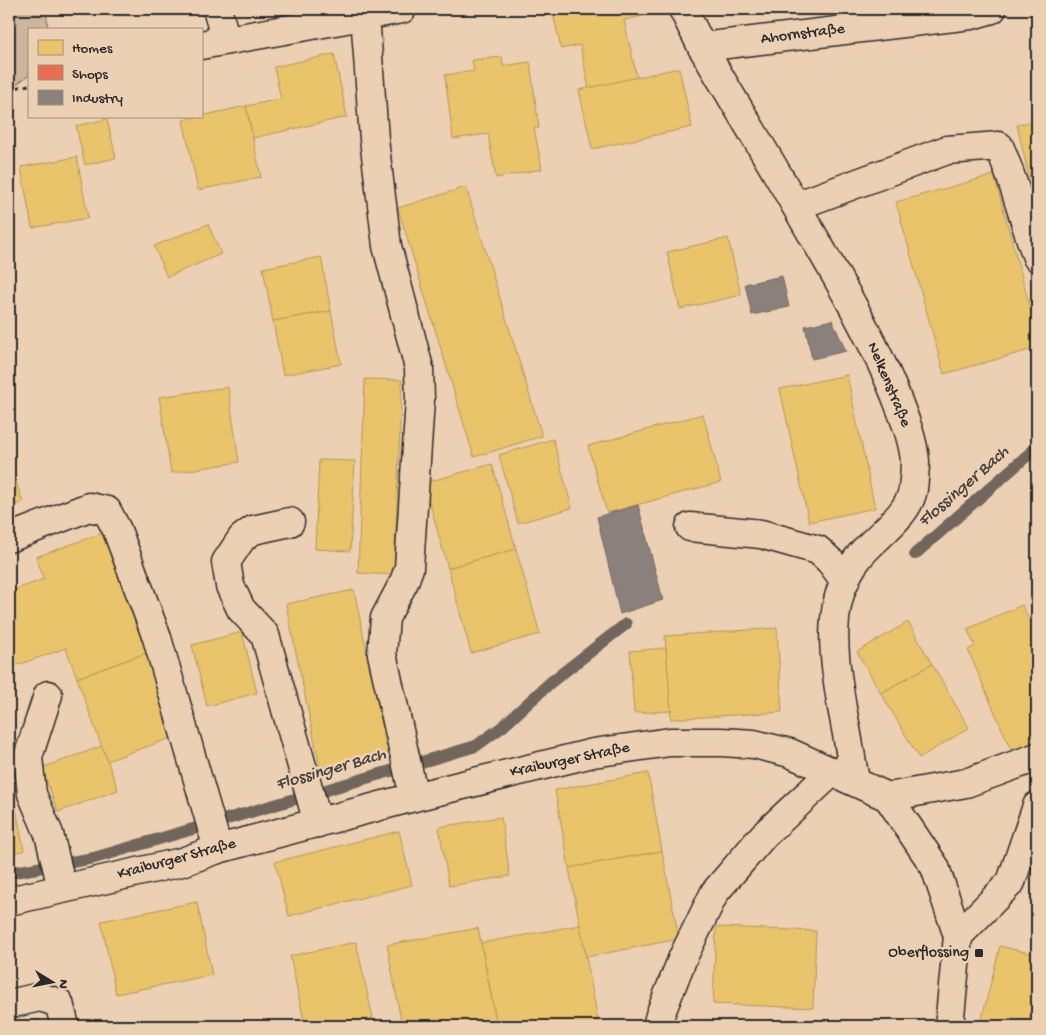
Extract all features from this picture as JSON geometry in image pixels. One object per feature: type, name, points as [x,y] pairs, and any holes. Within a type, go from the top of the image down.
[{"type":"street","points":[[217,9],[213,43],[402,9]]},
{"type":"street","name":"Nelkenstraße","points":[[683,9],[702,47],[840,282],[880,358],[910,435],[915,461],[911,499],[904,511],[881,532],[857,559],[845,581],[835,614],[833,646],[844,776]]},
{"type":"street","name":"Ahornstraße","points":[[702,47],[970,15],[992,9]]},
{"type":"street","points":[[365,16],[374,139],[387,246],[419,368],[420,400],[409,568],[404,582],[385,618],[382,654],[413,792]]},
{"type":"street","points":[[796,206],[947,150],[999,146],[1008,167],[1037,257]]},
{"type":"street","points":[[9,538],[89,507],[107,511],[117,530],[157,638],[217,844]]},
{"type":"street","points":[[290,522],[253,530],[242,538],[226,562],[230,586],[241,609],[265,635],[317,818]]},
{"type":"street","points":[[690,527],[761,534],[818,550],[830,560],[845,581]]},
{"type":"street","points":[[48,695],[28,757],[32,794],[49,834],[61,884]]},
{"type":"street","name":"Kraiburger Straße","points":[[9,901],[61,884],[182,862],[217,844],[413,792],[593,753],[670,742],[754,744],[790,753],[888,797]]},
{"type":"street","points":[[949,1026],[958,936],[935,867],[888,797],[966,783],[1037,757]]},
{"type":"street","points":[[657,1026],[683,956],[715,892],[763,836],[844,776]]},
{"type":"street","points":[[958,936],[1011,882],[1037,806]]},
{"type":"street","points":[[9,1004],[40,997],[59,1003],[65,1026]]},
{"type":"path","points":[[1030,9],[1037,10]]},
{"type":"path","points":[[9,89],[28,85]]},
{"type":"shaded area","points":[[9,9],[46,9],[48,28],[28,28],[28,76],[9,90]]},
{"type":"building: Homes","points":[[552,9],[658,9],[658,13],[624,20],[637,78],[589,88],[580,45],[561,49]]},
{"type":"building: Homes","points":[[334,54],[347,117],[253,138],[246,106],[281,99],[274,67]]},
{"type":"building: Homes","points":[[502,57],[503,66],[530,62],[539,128],[534,128],[542,169],[496,178],[488,134],[453,139],[445,75],[474,71],[472,60]]},
{"type":"building: Homes","points":[[679,68],[692,127],[592,149],[579,90]]},
{"type":"building: Homes","points":[[246,106],[261,177],[198,190],[183,120],[202,118],[202,116]]},
{"type":"building: Homes","points":[[107,119],[116,158],[85,165],[76,126]]},
{"type":"building: Homes","points":[[1037,120],[1037,189],[1032,190],[1017,125]]},
{"type":"building: Homes","points":[[77,157],[88,218],[32,228],[21,167]]},
{"type":"building: Homes","points":[[994,175],[1037,333],[1037,348],[944,374],[896,202]]},
{"type":"building: Homes","points":[[466,187],[542,436],[474,457],[398,208]]},
{"type":"building: Homes","points":[[208,224],[221,254],[167,277],[154,246]]},
{"type":"building: Homes","points":[[728,238],[741,295],[680,309],[667,252]]},
{"type":"building: Homes","points":[[321,257],[331,311],[273,321],[263,268]]},
{"type":"building: Homes","points":[[331,311],[341,364],[283,375],[273,321]]},
{"type":"building: Homes","points":[[847,375],[875,508],[809,522],[780,389]]},
{"type":"building: Homes","points":[[365,379],[402,380],[394,575],[358,573]]},
{"type":"building: Homes","points":[[228,387],[239,462],[171,473],[159,397]]},
{"type":"building: Homes","points":[[703,414],[721,482],[607,513],[588,446]]},
{"type":"building: Homes","points":[[553,439],[572,508],[518,523],[499,455]]},
{"type":"building: Homes","points":[[319,460],[355,461],[350,551],[315,549]]},
{"type":"building: Homes","points":[[9,461],[23,502],[9,508]]},
{"type":"building: Homes","points":[[492,464],[516,549],[448,568],[424,483]]},
{"type":"building: Homes","points":[[105,532],[149,652],[77,678],[66,648],[9,668],[9,592],[44,579],[36,557]]},
{"type":"building: Homes","points":[[516,549],[540,634],[471,653],[448,568]]},
{"type":"building: Homes","points":[[354,590],[388,754],[320,768],[286,604]]},
{"type":"building: Homes","points":[[1022,605],[1028,618],[1034,615],[1037,622],[1037,741],[1012,752],[968,650],[975,646],[967,629]]},
{"type":"building: Homes","points":[[908,622],[932,664],[881,693],[857,652]]},
{"type":"building: Homes","points":[[777,628],[782,712],[671,719],[665,636]]},
{"type":"building: Homes","points":[[242,632],[257,693],[207,706],[192,645]]},
{"type":"building: Homes","points":[[666,648],[671,711],[634,713],[630,651]]},
{"type":"building: Homes","points":[[149,652],[179,735],[107,761],[77,678]]},
{"type":"building: Homes","points":[[932,664],[969,728],[919,758],[881,693]]},
{"type":"building: Homes","points":[[102,746],[118,790],[58,812],[42,768]]},
{"type":"building: Homes","points":[[9,771],[24,851],[9,853]]},
{"type":"building: Homes","points":[[648,773],[662,851],[569,868],[555,790]]},
{"type":"building: Homes","points":[[501,817],[510,876],[449,886],[439,827]]},
{"type":"building: Homes","points":[[399,831],[412,885],[289,916],[275,862]]},
{"type":"building: Homes","points":[[662,851],[679,939],[586,957],[569,868]]},
{"type":"building: Homes","points":[[197,902],[212,975],[116,994],[101,921]]},
{"type":"building: Homes","points":[[1037,909],[1037,935],[1032,934]]},
{"type":"building: Homes","points":[[580,925],[599,1026],[497,1026],[481,943]]},
{"type":"building: Homes","points":[[716,927],[816,931],[813,1008],[713,1004]]},
{"type":"building: Homes","points":[[478,928],[497,1026],[402,1026],[387,945]]},
{"type":"building: Homes","points":[[356,942],[373,1018],[336,1026],[305,1026],[290,956]]},
{"type":"building: Homes","points":[[1000,946],[1037,955],[1037,1026],[980,1026]]},
{"type":"building: Homes","points":[[39,1019],[41,1026],[12,1026]]},
{"type":"building: Homes","points":[[725,1024],[754,1026],[724,1026]]},
{"type":"building: Shops","points":[[1037,599],[1037,622],[1030,603]]},
{"type":"building: Industry","points":[[782,276],[789,307],[752,315],[745,284]]},
{"type":"building: Industry","points":[[832,320],[846,351],[812,359],[805,326]]},
{"type":"building: Industry","points":[[638,505],[663,600],[620,614],[597,517]]},
{"type":"waterway","name":"Flossinger Bach","points":[[915,554],[1037,447]]},
{"type":"waterway","name":"Flossinger Bach","points":[[9,873],[94,858],[476,746],[502,727],[551,682],[626,624]]},
{"type":"place","name":"Oberflossing","points":[[979,953]]}]
